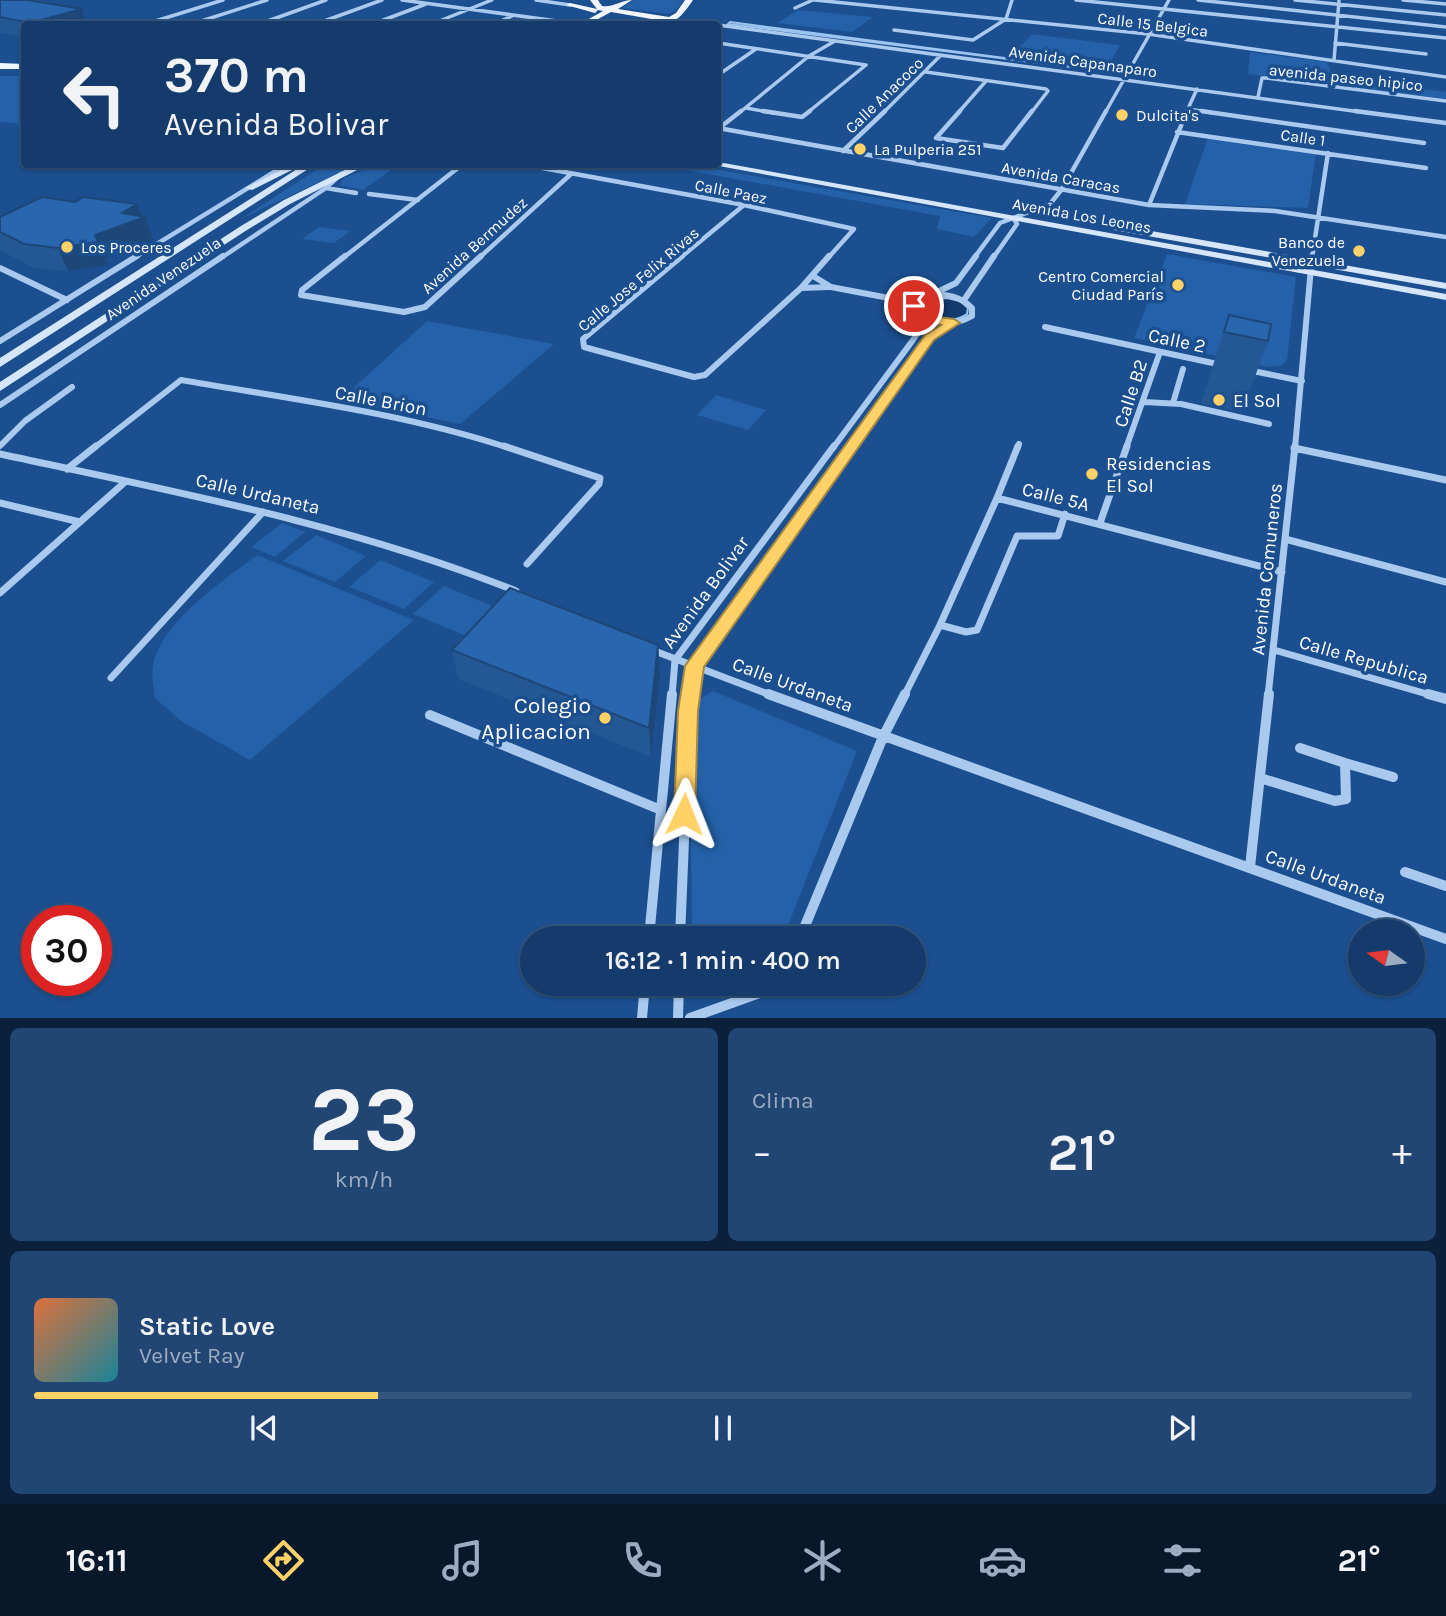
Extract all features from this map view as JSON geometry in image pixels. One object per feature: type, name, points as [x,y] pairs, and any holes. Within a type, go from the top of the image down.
[{"type":"main road","points":[[586,0],[595,11]]},
{"type":"main road","points":[[596,0],[598,7],[662,21]]},
{"type":"main road","points":[[588,21],[628,0]]},
{"type":"main road","points":[[687,4],[685,18],[688,21]]},
{"type":"main road","points":[[671,21],[687,4]]},
{"type":"main road","points":[[570,5],[595,11]]},
{"type":"main road","points":[[587,21],[595,11]]},
{"type":"main road","points":[[609,21],[636,14]]},
{"type":"main road","points":[[0,68],[21,69]]},
{"type":"street","points":[[156,21],[223,0]]},
{"type":"street","points":[[166,21],[232,0]]},
{"type":"street","points":[[201,21],[267,0]]},
{"type":"street","points":[[268,21],[326,0]]},
{"type":"street","points":[[324,21],[382,0]]},
{"type":"street","points":[[402,0],[549,21]]},
{"type":"street","points":[[440,21],[492,0]]},
{"type":"street","points":[[536,0],[570,5]]},
{"type":"street","points":[[794,8],[814,0]]},
{"type":"street","name":"Calle 15 Belgica","points":[[814,0],[1148,34],[1446,77]]},
{"type":"street","points":[[894,30],[973,40],[1006,19],[1012,0]]},
{"type":"street","points":[[1076,0],[1446,38]]},
{"type":"street","points":[[801,288],[831,287],[915,303],[956,283],[1000,223],[1050,204],[1062,189],[1169,0]]},
{"type":"street","points":[[1198,0],[1446,27]]},
{"type":"street","points":[[1295,0],[1339,2],[1446,15]]},
{"type":"street","points":[[1403,0],[1446,4]]},
{"type":"street","points":[[1334,60],[1339,2]]},
{"type":"street","points":[[381,21],[426,4]]},
{"type":"street","points":[[501,21],[515,15]]},
{"type":"street","name":"Avenida Capanaparo","points":[[721,26],[1446,123]]},
{"type":"street","points":[[721,127],[809,56],[835,41]]},
{"type":"street","points":[[721,43],[866,65],[804,116],[746,108]]},
{"type":"street","points":[[1335,43],[1426,54]]},
{"type":"street","points":[[721,73],[757,49]]},
{"type":"street","name":"Calle Anacoco","points":[[843,151],[941,55]]},
{"type":"street","points":[[926,72],[986,81],[1048,92],[1003,149],[936,138],[986,81]]},
{"type":"street","name":"avenida paseo hipico","points":[[1258,97],[1264,78],[1446,101]]},
{"type":"street","points":[[1149,205],[1197,89]]},
{"type":"street","points":[[1189,109],[1424,142]]},
{"type":"street","name":"Avenida Caracas","points":[[721,130],[1149,205],[1275,211],[1446,237]]},
{"type":"street","name":"Calle 1","points":[[1177,132],[1426,168]]},
{"type":"street","name":"Avenida Comuneros","points":[[1250,867],[1302,381],[1310,273],[1328,153]]},
{"type":"street","name":"Avenida Los Leones","points":[[721,159],[1446,286]]},
{"type":"street","name":"Avenida Los Leones","points":[[721,166],[1446,297]]},
{"type":"street","name":"Avenida Venezuela","points":[[0,341],[281,168]]},
{"type":"street","points":[[249,188],[292,168]]},
{"type":"street","name":"Avenida Venezuela","points":[[0,363],[306,168]]},
{"type":"street","name":"Avenida Venezuela","points":[[0,387],[244,228],[355,168]]},
{"type":"street","name":"Avenida Bermudez","points":[[458,168],[302,290],[301,295],[404,312],[425,307],[571,174]]},
{"type":"street","name":"Calle Paez","points":[[541,168],[744,205],[853,229]]},
{"type":"street","name":"Avenida Venezuela","points":[[0,405],[326,188],[341,174]]},
{"type":"street","points":[[326,188],[356,192]]},
{"type":"street","points":[[369,194],[418,200]]},
{"type":"street","name":"Calle Jose Felix Rivas","points":[[744,205],[583,339],[584,347],[700,377],[705,375],[801,288],[853,229]]},
{"type":"street","name":"Avenida Bolivar","points":[[680,926],[688,711],[695,666],[929,337],[972,316],[972,308],[964,300],[1017,225],[1014,219]]},
{"type":"street","points":[[0,268],[67,300]]},
{"type":"street","points":[[813,276],[831,287]]},
{"type":"street","points":[[931,295],[948,295],[964,300]]},
{"type":"street","points":[[915,303],[916,312],[921,316],[940,323],[954,323]]},
{"type":"street","name":"Avenida Bolivar","points":[[650,926],[675,660],[913,340],[920,329],[921,316]]},
{"type":"street","name":"Calle 2","points":[[1045,327],[1225,366]]},
{"type":"street","name":"Calle B2","points":[[1100,523],[1160,352]]},
{"type":"street","points":[[1238,368],[1302,381]]},
{"type":"street","points":[[1173,403],[1183,369]]},
{"type":"street","name":"Calle Brion","points":[[67,469],[181,380],[384,415],[485,438],[600,478],[599,484],[527,564]]},
{"type":"street","points":[[0,446],[25,421],[72,387]]},
{"type":"street","points":[[1144,402],[1163,405],[1173,403],[1269,424]]},
{"type":"street","points":[[997,498],[1019,444]]},
{"type":"street","points":[[1294,447],[1446,480]]},
{"type":"street","name":"Calle Urdaneta","points":[[0,454],[345,531],[441,561],[526,595]]},
{"type":"street","points":[[0,593],[125,482]]},
{"type":"street","name":"Calle 5A","points":[[805,926],[883,737],[940,625],[997,498],[1282,572]]},
{"type":"street","points":[[0,503],[80,522]]},
{"type":"street","points":[[111,678],[263,512]]},
{"type":"street","points":[[940,625],[966,632],[977,630],[1017,536],[1058,536],[1065,514]]},
{"type":"street","points":[[1285,539],[1446,582]]},
{"type":"street","name":"Calle Urdaneta","points":[[638,644],[883,737],[1446,939]]},
{"type":"street","name":"Calle Republica","points":[[1274,650],[1446,699]]},
{"type":"street","points":[[430,715],[661,810]]},
{"type":"street","points":[[1300,748],[1393,777]]},
{"type":"street","points":[[1260,778],[1342,802],[1346,799],[1345,763]]},
{"type":"street","points":[[1405,872],[1446,886]]},
{"type":"street","points":[[642,1017],[644,996]]},
{"type":"street","points":[[678,1017],[679,996]]},
{"type":"street","points":[[690,1017],[751,996]]},
{"type":"shaded area","points":[[634,0],[682,0],[678,8],[670,14],[622,8]]},
{"type":"shaded area","points":[[798,10],[873,17],[852,32],[777,23]]},
{"type":"shaded area","points":[[730,22],[1111,72],[728,24]]},
{"type":"shaded area","points":[[1032,34],[1120,45],[1106,70],[1010,57]]},
{"type":"shaded area","points":[[1250,52],[1327,62],[1333,76],[1446,92],[1446,99],[1248,74]]},
{"type":"shaded area","points":[[0,76],[21,76],[21,124],[0,122]]},
{"type":"shaded area","points":[[1208,138],[1316,153],[1308,208],[1185,204]]},
{"type":"shaded area","points":[[319,168],[349,168],[241,219]]},
{"type":"shaded area","points":[[368,168],[394,168],[363,190],[339,185],[344,178]]},
{"type":"shaded area","points":[[675,168],[708,168],[992,218],[974,237],[937,229],[940,216]]},
{"type":"shaded area","points":[[319,227],[351,231],[334,243],[302,239]]},
{"type":"shaded area","points":[[1167,254],[1296,277],[1287,360],[1281,366],[1268,367],[1134,338]]},
{"type":"shaded area","points":[[947,298],[960,301],[968,308],[967,314],[943,320],[931,316],[923,307],[928,300]]},
{"type":"shaded area","points":[[427,321],[554,344],[460,424],[340,400]]},
{"type":"shaded area","points":[[716,395],[766,410],[748,430],[697,415]]},
{"type":"shaded area","points":[[282,523],[305,532],[275,557],[251,547]]},
{"type":"shaded area","points":[[316,535],[366,556],[335,582],[283,561]]},
{"type":"shaded area","points":[[257,555],[414,620],[250,760],[181,721],[155,698],[152,669],[168,633],[181,618]]},
{"type":"shaded area","points":[[380,560],[434,582],[404,609],[349,587]]},
{"type":"shaded area","points":[[444,586],[500,609],[471,638],[413,614]]},
{"type":"shaded area","points":[[713,691],[857,751],[788,926],[692,926],[691,844],[698,700]]},
{"type":"building","points":[[0,0],[27,0],[82,9],[37,21],[0,17]]},
{"type":"building","points":[[42,197],[75,202],[83,197],[137,204],[122,213],[145,217],[95,235],[98,242],[58,248],[24,244],[0,232],[0,217]]},
{"type":"building","points":[[1229,315],[1271,324],[1268,341],[1224,332]]},
{"type":"building","name":"Colegio Aplicacion","points":[[510,588],[658,645],[649,728],[452,650]]},
{"type":"place","name":"Dulcita's","points":[[1122,115]]},
{"type":"place","name":"La Pulperia 251","points":[[860,149]]},
{"type":"place","name":"Los Proceres","points":[[67,247]]},
{"type":"place","name":"Banco de Venezuela","points":[[1359,251]]},
{"type":"place","name":"Centro Comercial Ciudad París","points":[[1178,285]]},
{"type":"place","name":"El Sol","points":[[1219,400]]},
{"type":"place","name":"Residencias El Sol","points":[[1092,474]]},
{"type":"place","name":"Colegio Aplicacion","points":[[605,718]]},
{"type":"route","points":[[684,814],[688,711],[695,666],[929,337],[954,323],[926,319],[916,312],[914,306]]}]
